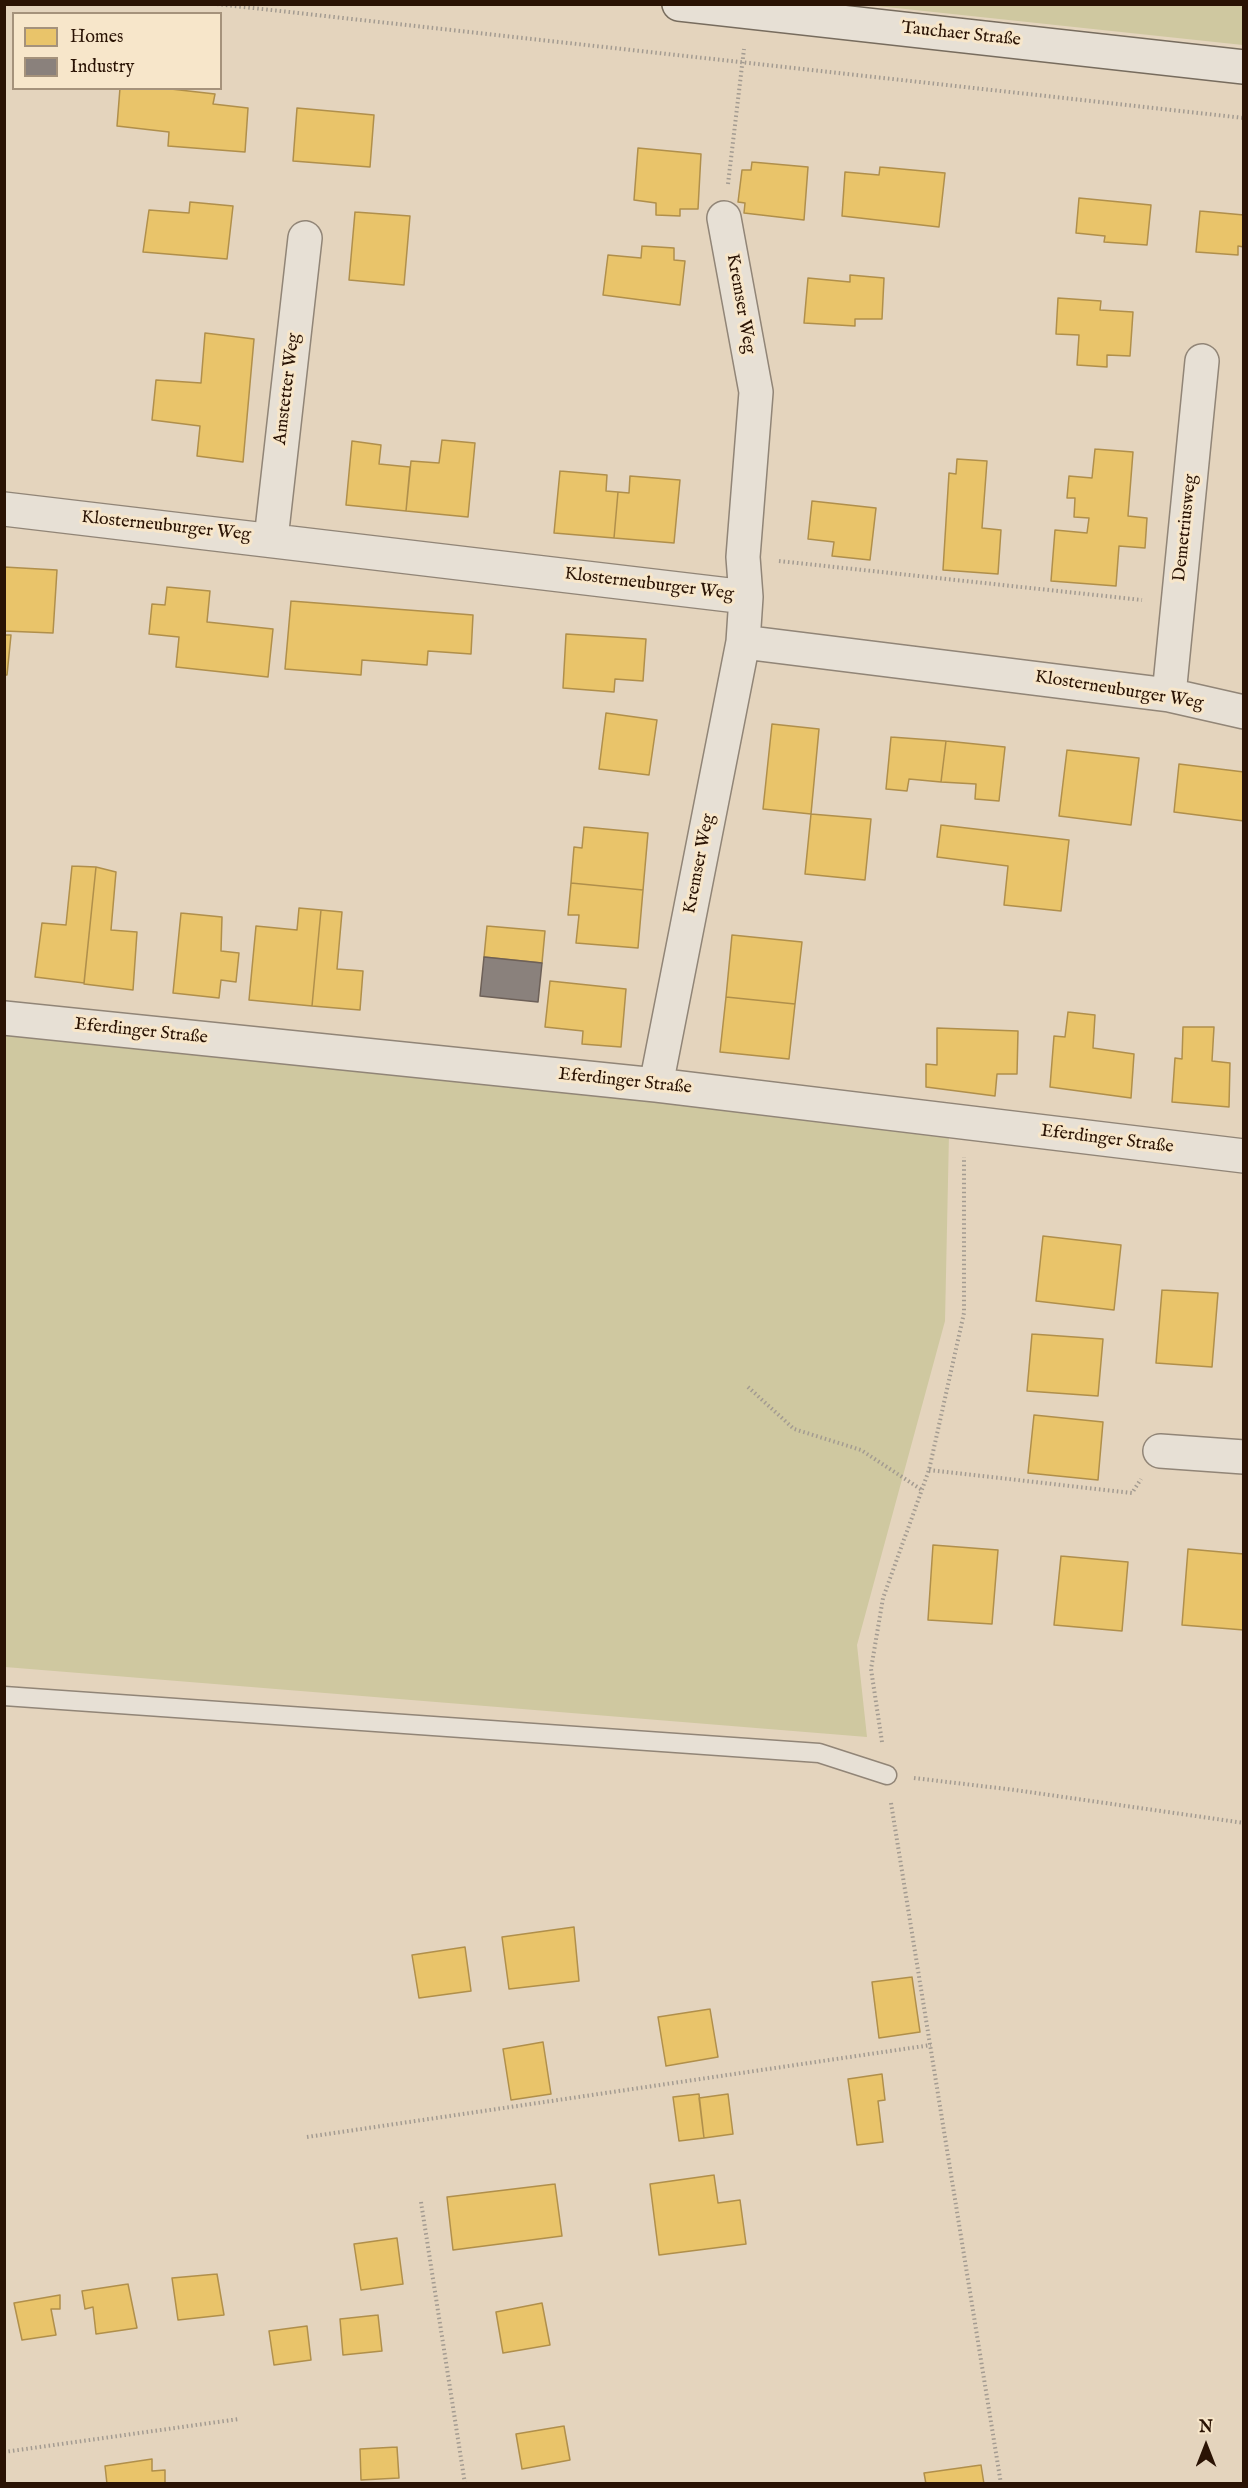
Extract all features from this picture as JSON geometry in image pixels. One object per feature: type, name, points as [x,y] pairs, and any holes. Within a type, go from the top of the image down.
[{"type":"street","name":"Tauchaer Straße","points":[[679,4],[1244,67]]},
{"type":"street","name":"Kremser Weg","points":[[724,218],[756,392],[743,557],[746,597]]},
{"type":"street","name":"Amstetter Weg","points":[[271,539],[305,238]]},
{"type":"street","name":"Demetriusweg","points":[[1169,695],[1202,361]]},
{"type":"street","name":"Klosterneuburger Weg","points":[[4,509],[746,597],[743,642],[1169,695],[1244,712]]},
{"type":"street","name":"Kremser Weg","points":[[656,1085],[743,642]]},
{"type":"street","name":"Eferdinger Straße","points":[[4,1018],[656,1085],[1244,1156]]},
{"type":"street","points":[[1160,1451],[1244,1457]]},
{"type":"lane","points":[[4,1696],[819,1753],[887,1775]]},
{"type":"path","points":[[217,4],[1244,118]]},
{"type":"path","points":[[724,218],[748,13]]},
{"type":"path","points":[[743,557],[1178,604]]},
{"type":"path","points":[[964,1123],[964,1313],[929,1470],[883,1598],[871,1669],[1001,2484]]},
{"type":"path","points":[[748,1387],[794,1429],[861,1449],[922,1490]]},
{"type":"path","points":[[929,1470],[1132,1493],[1160,1451]]},
{"type":"path","points":[[887,1775],[1015,1790],[1244,1823]]},
{"type":"path","points":[[307,2137],[931,2045]]},
{"type":"path","points":[[422,2202],[465,2484]]},
{"type":"path","points":[[4,2452],[239,2419]]},
{"type":"shaded area","points":[[868,5],[1243,5],[1243,45]]},
{"type":"shaded area","points":[[4,1028],[949,1134],[945,1321],[857,1645],[867,1737],[5,1667]]},
{"type":"building: Homes","points":[[120,90],[180,90],[215,94],[213,104],[248,108],[245,152],[168,146],[169,132],[117,126]]},
{"type":"building: Homes","points":[[297,108],[374,115],[370,167],[293,161]]},
{"type":"building: Homes","points":[[638,148],[701,154],[698,209],[680,209],[680,216],[656,215],[656,203],[634,200]]},
{"type":"building: Homes","points":[[752,162],[808,167],[804,220],[744,213],[745,203],[738,202],[742,170],[751,170]]},
{"type":"building: Homes","points":[[880,167],[945,173],[939,227],[842,216],[845,172],[879,175]]},
{"type":"building: Homes","points":[[1079,198],[1151,205],[1147,245],[1104,242],[1105,236],[1076,233]]},
{"type":"building: Homes","points":[[190,202],[233,206],[227,259],[143,252],[149,210],[189,213]]},
{"type":"building: Homes","points":[[1200,211],[1244,215],[1244,247],[1238,246],[1238,255],[1196,252]]},
{"type":"building: Homes","points":[[355,212],[410,216],[404,285],[349,280]]},
{"type":"building: Homes","points":[[642,246],[674,248],[674,260],[685,261],[680,305],[603,295],[608,255],[641,258]]},
{"type":"building: Homes","points":[[850,275],[884,278],[882,319],[855,319],[855,326],[804,323],[808,278],[850,282]]},
{"type":"building: Homes","points":[[1058,298],[1101,301],[1100,310],[1133,312],[1130,356],[1107,355],[1107,367],[1077,365],[1079,335],[1056,334]]},
{"type":"building: Homes","points":[[205,333],[254,339],[243,462],[197,456],[200,426],[152,420],[156,380],[201,383]]},
{"type":"building: Homes","points":[[442,440],[475,443],[468,517],[406,511],[411,461],[439,463]]},
{"type":"building: Homes","points":[[352,441],[381,445],[379,464],[410,467],[406,511],[346,505]]},
{"type":"building: Homes","points":[[1095,449],[1133,452],[1128,516],[1147,518],[1145,548],[1119,546],[1116,586],[1051,581],[1055,530],[1087,533],[1089,518],[1074,517],[1075,498],[1067,498],[1069,476],[1092,478]]},
{"type":"building: Homes","points":[[957,459],[987,461],[982,528],[1001,530],[998,574],[943,570],[949,473],[956,474]]},
{"type":"building: Homes","points":[[560,471],[607,475],[606,491],[618,492],[614,538],[554,533]]},
{"type":"building: Homes","points":[[630,476],[680,480],[674,543],[614,538],[618,492],[629,493]]},
{"type":"building: Homes","points":[[812,501],[876,508],[870,560],[832,556],[834,542],[808,539]]},
{"type":"building: Homes","points":[[4,567],[57,570],[53,633],[4,631]]},
{"type":"building: Homes","points":[[167,587],[210,591],[207,622],[273,629],[268,677],[176,667],[179,637],[149,634],[152,604],[165,605]]},
{"type":"building: Homes","points":[[291,601],[473,615],[471,654],[428,651],[427,665],[362,660],[361,675],[285,669]]},
{"type":"building: Homes","points":[[566,634],[646,639],[643,681],[615,679],[614,692],[563,688]]},
{"type":"building: Homes","points":[[4,635],[11,635],[7,675],[4,675]]},
{"type":"building: Homes","points":[[606,713],[657,720],[649,775],[599,769]]},
{"type":"building: Homes","points":[[772,724],[819,729],[811,814],[763,809]]},
{"type":"building: Homes","points":[[891,737],[946,741],[941,782],[909,779],[907,791],[886,789]]},
{"type":"building: Homes","points":[[946,741],[1005,747],[999,801],[975,799],[976,784],[941,782]]},
{"type":"building: Homes","points":[[1067,750],[1139,758],[1131,825],[1059,816]]},
{"type":"building: Homes","points":[[1179,764],[1244,772],[1244,821],[1174,812]]},
{"type":"building: Homes","points":[[811,814],[871,819],[865,880],[805,874]]},
{"type":"building: Homes","points":[[941,825],[1069,840],[1061,911],[1004,905],[1008,866],[937,857]]},
{"type":"building: Homes","points":[[584,827],[648,833],[643,890],[571,883],[574,847],[582,848]]},
{"type":"building: Homes","points":[[72,866],[96,867],[84,983],[35,977],[42,923],[66,925]]},
{"type":"building: Homes","points":[[96,867],[116,872],[111,930],[137,932],[133,990],[84,984]]},
{"type":"building: Homes","points":[[571,883],[643,890],[638,948],[576,943],[579,915],[568,915]]},
{"type":"building: Homes","points":[[299,908],[321,910],[312,1006],[249,1000],[256,926],[297,930]]},
{"type":"building: Homes","points":[[321,910],[342,912],[337,969],[363,971],[360,1010],[312,1006]]},
{"type":"building: Homes","points":[[181,913],[222,917],[221,951],[239,953],[236,982],[221,980],[219,998],[173,993]]},
{"type":"building: Homes","points":[[487,926],[545,931],[542,963],[484,957]]},
{"type":"building: Homes","points":[[732,935],[802,942],[795,1004],[726,997]]},
{"type":"building: Homes","points":[[550,981],[626,989],[621,1047],[582,1044],[583,1031],[545,1027]]},
{"type":"building: Homes","points":[[726,997],[795,1004],[789,1059],[720,1052]]},
{"type":"building: Homes","points":[[1068,1012],[1095,1015],[1093,1048],[1134,1054],[1131,1098],[1050,1087],[1054,1036],[1065,1037]]},
{"type":"building: Homes","points":[[1183,1027],[1214,1027],[1212,1061],[1230,1063],[1229,1107],[1172,1102],[1175,1058],[1182,1059]]},
{"type":"building: Homes","points":[[937,1028],[1018,1031],[1017,1074],[997,1074],[995,1096],[926,1087],[926,1064],[937,1065]]},
{"type":"building: Homes","points":[[1043,1236],[1121,1245],[1114,1310],[1036,1301]]},
{"type":"building: Homes","points":[[1162,1290],[1218,1293],[1212,1367],[1156,1363]]},
{"type":"building: Homes","points":[[1032,1334],[1103,1339],[1098,1396],[1027,1391]]},
{"type":"building: Homes","points":[[1034,1415],[1103,1422],[1098,1480],[1028,1473]]},
{"type":"building: Homes","points":[[933,1545],[998,1550],[992,1624],[928,1620]]},
{"type":"building: Homes","points":[[1188,1549],[1244,1554],[1244,1630],[1182,1625]]},
{"type":"building: Homes","points":[[1061,1556],[1128,1562],[1122,1631],[1054,1625]]},
{"type":"building: Homes","points":[[574,1927],[579,1981],[509,1989],[502,1937]]},
{"type":"building: Homes","points":[[465,1947],[471,1991],[419,1998],[412,1955]]},
{"type":"building: Homes","points":[[912,1977],[920,2032],[879,2038],[872,1982]]},
{"type":"building: Homes","points":[[710,2009],[718,2057],[666,2066],[658,2017]]},
{"type":"building: Homes","points":[[543,2042],[551,2094],[511,2100],[503,2049]]},
{"type":"building: Homes","points":[[882,2074],[885,2100],[878,2101],[883,2142],[857,2145],[848,2079]]},
{"type":"building: Homes","points":[[699,2094],[704,2138],[679,2141],[673,2097]]},
{"type":"building: Homes","points":[[728,2094],[733,2134],[704,2138],[699,2098]]},
{"type":"building: Homes","points":[[714,2175],[718,2203],[740,2200],[746,2244],[659,2255],[650,2184]]},
{"type":"building: Homes","points":[[555,2184],[562,2236],[453,2250],[447,2197]]},
{"type":"building: Homes","points":[[397,2238],[403,2284],[361,2290],[354,2244]]},
{"type":"building: Homes","points":[[217,2274],[224,2315],[178,2320],[172,2278]]},
{"type":"building: Homes","points":[[128,2284],[137,2328],[96,2334],[93,2307],[85,2309],[82,2291]]},
{"type":"building: Homes","points":[[60,2295],[60,2309],[51,2309],[56,2335],[22,2340],[14,2303]]},
{"type":"building: Homes","points":[[542,2303],[550,2345],[503,2353],[496,2312]]},
{"type":"building: Homes","points":[[378,2315],[382,2351],[343,2355],[340,2319]]},
{"type":"building: Homes","points":[[307,2326],[311,2360],[274,2365],[269,2331]]},
{"type":"building: Homes","points":[[564,2426],[570,2460],[522,2469],[516,2434]]},
{"type":"building: Homes","points":[[397,2447],[399,2478],[361,2480],[360,2449]]},
{"type":"building: Homes","points":[[152,2459],[152,2471],[165,2470],[165,2484],[107,2484],[105,2466]]},
{"type":"building: Homes","points":[[981,2465],[984,2484],[926,2484],[924,2473]]},
{"type":"building: Industry","points":[[484,957],[542,963],[538,1002],[480,996]]}]
